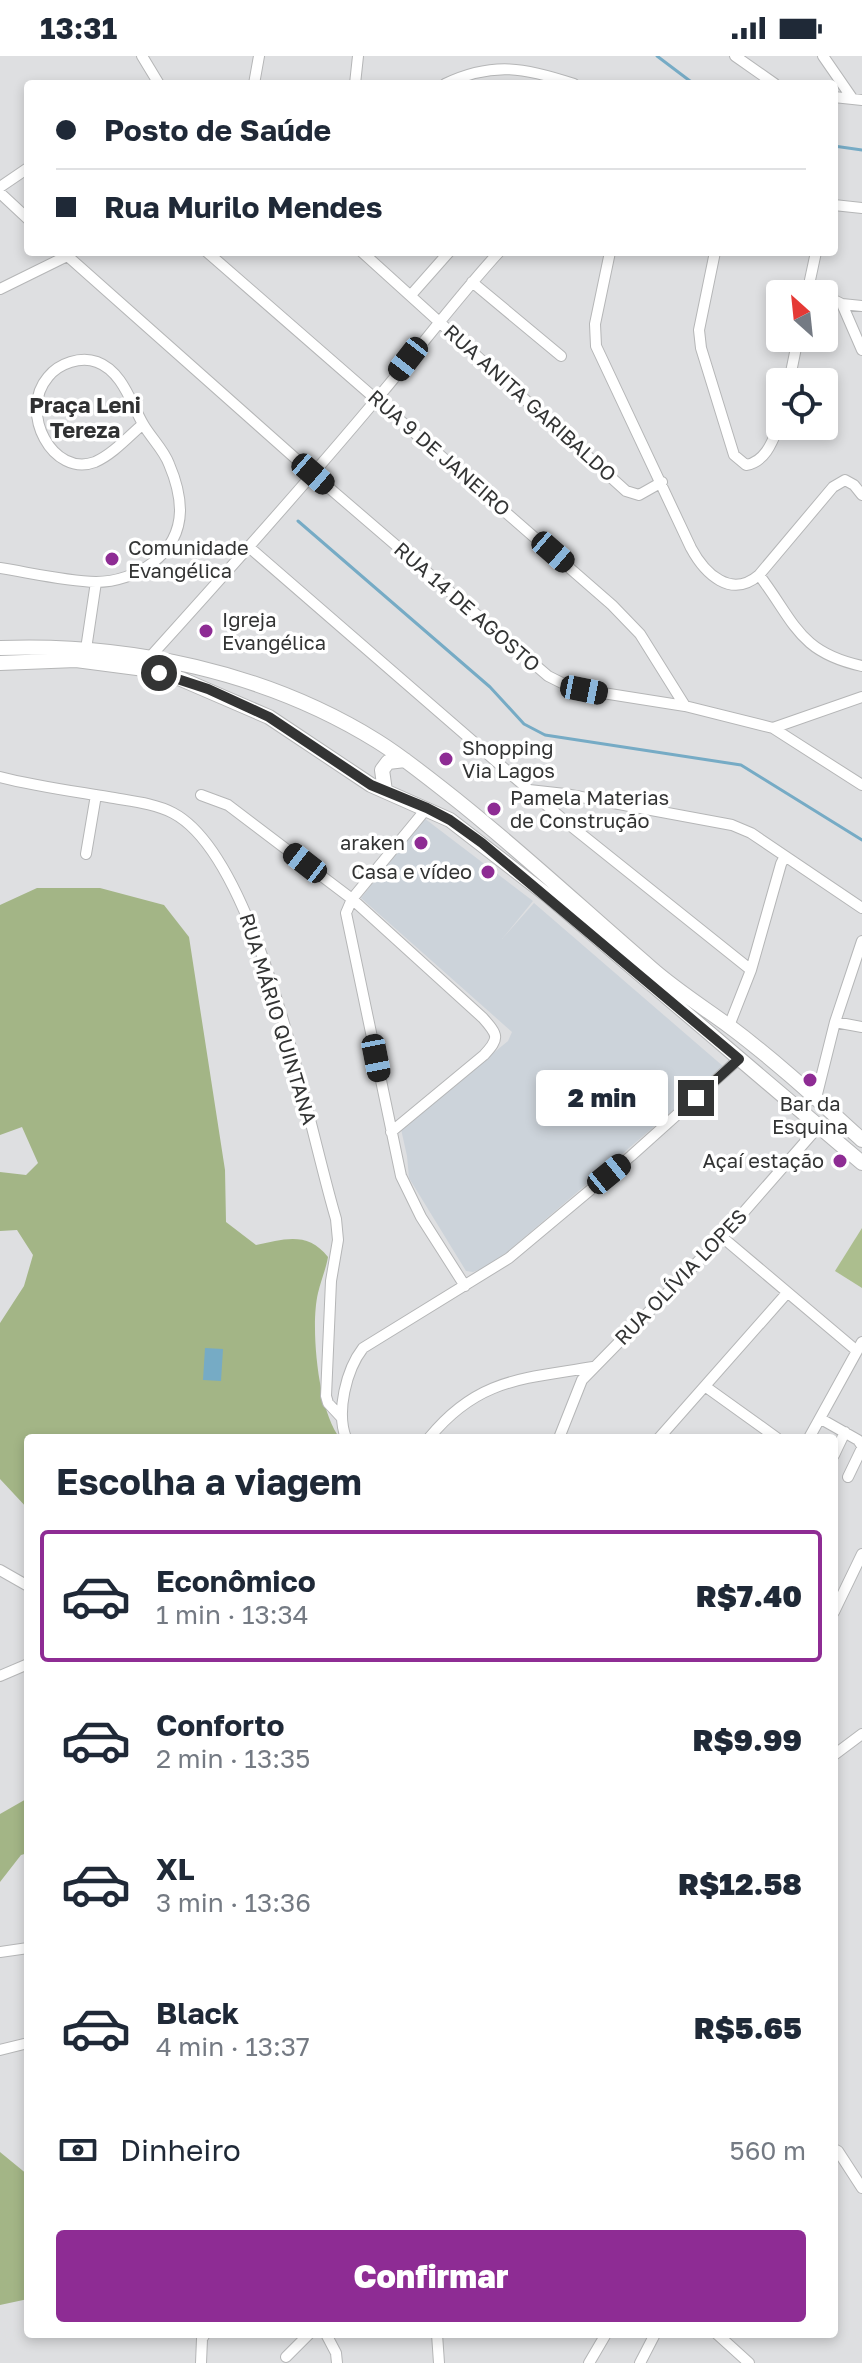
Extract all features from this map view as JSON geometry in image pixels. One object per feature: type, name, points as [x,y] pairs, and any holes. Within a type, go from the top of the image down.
[{"type":"highway","points":[[0,648],[86,649],[150,657],[280,693],[337,719],[406,760],[513,846],[678,991],[729,1026],[862,1140]]},
{"type":"highway","points":[[0,663],[76,660],[137,668],[181,679],[269,717],[355,775],[450,820],[482,843],[862,1163]]},
{"type":"highway","points":[[385,791],[381,776],[385,765],[392,760],[406,760]]},
{"type":"street","points":[[142,56],[157,80]]},
{"type":"street","points":[[255,80],[259,56]]},
{"type":"street","points":[[355,80],[358,56]]},
{"type":"street","points":[[735,56],[769,80]]},
{"type":"street","points":[[823,56],[857,99]]},
{"type":"street","points":[[453,80],[463,75],[507,67],[558,80]]},
{"type":"street","points":[[0,187],[24,171]]},
{"type":"street","points":[[0,193],[24,215]]},
{"type":"street","points":[[838,205],[862,208]]},
{"type":"street","points":[[0,289],[61,256]]},
{"type":"street","name":"RUA 14 DE AGOSTO","points":[[67,256],[313,474],[548,676],[584,690],[685,706],[773,728],[862,785]]},
{"type":"street","name":"RUA 9 DE JANEIRO","points":[[212,256],[629,621],[650,648],[685,706]]},
{"type":"street","name":"RUA ANITA GARIBALDO","points":[[367,256],[626,491],[639,495],[662,482]]},
{"type":"street","points":[[411,295],[445,256]]},
{"type":"street","points":[[150,657],[250,548],[495,256]]},
{"type":"street","points":[[609,256],[595,324],[596,346],[685,537],[702,566],[725,585],[745,585],[759,575],[833,487],[845,480],[862,495]]},
{"type":"street","points":[[714,256],[699,330],[701,348],[734,455],[746,465],[759,460],[772,440]]},
{"type":"street","points":[[810,280],[815,256]]},
{"type":"street","points":[[472,282],[561,356]]},
{"type":"street","points":[[838,303],[862,306]]},
{"type":"street","points":[[842,304],[862,350]]},
{"type":"street","points":[[0,568],[96,582],[127,578],[159,558],[176,530],[180,512],[169,462],[115,374],[99,362],[80,359],[48,376],[37,398],[35,411],[40,431],[61,456],[79,464],[94,462],[110,453],[143,424]]},
{"type":"street","points":[[250,548],[529,790],[751,970]]},
{"type":"street","points":[[759,575],[811,646],[832,658],[862,666]]},
{"type":"street","points":[[86,649],[96,582]]},
{"type":"street","points":[[773,728],[862,697]]},
{"type":"street","name":"RUA MÁRIO QUINTANA","points":[[1,781],[96,795],[155,807],[176,815],[211,850],[244,906],[289,1042],[336,1219],[338,1240],[331,1281],[326,1396],[341,1417],[345,1434]]},
{"type":"street","points":[[529,790],[732,825],[751,833],[862,908]]},
{"type":"street","points":[[86,854],[96,795]]},
{"type":"street","points":[[201,795],[228,805],[352,899],[483,1018],[496,1034],[496,1040],[484,1055],[391,1132]]},
{"type":"street","points":[[427,808],[352,899],[346,913],[406,1190],[465,1286]]},
{"type":"street","points":[[729,1026],[751,970],[785,856]]},
{"type":"street","points":[[816,1098],[835,1022],[862,941]]},
{"type":"street","points":[[835,1022],[862,1027]]},
{"type":"street","points":[[341,1417],[354,1360],[372,1341],[509,1258],[631,1156],[739,1059]]},
{"type":"street","name":"RUA OLÍVIA LOPES","points":[[561,1434],[582,1380],[722,1237],[819,1126]]},
{"type":"street","points":[[722,1237],[787,1293],[860,1347],[812,1434]]},
{"type":"street","points":[[663,1434],[787,1293]]},
{"type":"street","points":[[433,1434],[470,1399],[493,1386],[595,1366]]},
{"type":"street","points":[[706,1387],[771,1434]]},
{"type":"street","points":[[821,1419],[858,1440],[862,1447],[848,1477]]},
{"type":"street","points":[[838,1447],[845,1432]]},
{"type":"street","points":[[838,1604],[861,1560]]},
{"type":"street","points":[[0,1570],[24,1584]]},
{"type":"street","points":[[0,1676],[24,1666]]},
{"type":"street","points":[[838,1752],[862,1734]]},
{"type":"street","points":[[0,1952],[24,1949]]},
{"type":"street","points":[[0,2050],[24,2044]]},
{"type":"street","points":[[838,2151],[862,2188]]},
{"type":"street","points":[[201,2363],[203,2338]]},
{"type":"street","points":[[286,2357],[305,2338]]},
{"type":"street","points":[[328,2338],[336,2353],[337,2363]]},
{"type":"street","points":[[437,2338],[439,2363]]},
{"type":"street","points":[[589,2363],[604,2338]]},
{"type":"street","points":[[640,2363],[653,2338]]},
{"type":"street","points":[[721,2338],[749,2363]]},
{"type":"shaded area","points":[[424,818],[533,901],[502,939],[534,903],[724,1067],[492,1265],[473,1272],[466,1271],[409,1178],[401,1129],[508,1041],[512,1032],[361,898]]},
{"type":"green space","points":[[37,888],[100,888],[164,905],[189,937],[225,1170],[226,1222],[256,1245],[286,1239],[304,1240],[328,1257],[316,1308],[316,1347],[321,1389],[337,1434],[24,1434],[24,1505],[0,1479],[0,1323],[24,1286],[33,1255],[17,1230],[0,1231],[0,1172],[26,1175],[38,1163],[22,1127],[0,1135],[0,905]]},
{"type":"green space","points":[[862,1228],[862,1288],[835,1271]]},
{"type":"green space","points":[[24,1800],[24,1854],[0,1882],[0,1814]]},
{"type":"green space","points":[[0,2152],[24,2172],[24,2300],[0,2305]]},
{"type":"water","points":[[205,1348],[223,1349],[221,1381],[203,1380]]},
{"type":"waterway","points":[[657,56],[689,80]]},
{"type":"waterway","points":[[838,147],[862,150]]},
{"type":"waterway","points":[[298,521],[490,687],[524,724],[545,735],[741,765],[862,840]]},
{"type":"place","name":"Comunidade Evangélica","points":[[112,559]]},
{"type":"place","name":"Igreja Evangélica","points":[[206,631]]},
{"type":"place","name":"Shopping Via Lagos","points":[[446,759]]},
{"type":"place","name":"Pamela Materias de Construção","points":[[494,809]]},
{"type":"place","name":"araken","points":[[421,843]]},
{"type":"place","name":"Casa e vídeo","points":[[488,872]]},
{"type":"place","name":"Bar da Esquina","points":[[810,1080]]},
{"type":"place","name":"Açaí estação","points":[[840,1161]]},
{"type":"district","name":"Praça Leni Tereza","points":[[85,418]]},
{"type":"route","points":[[159,673],[208,689],[269,717],[371,785],[450,820],[482,843],[739,1059],[696,1098]]}]
